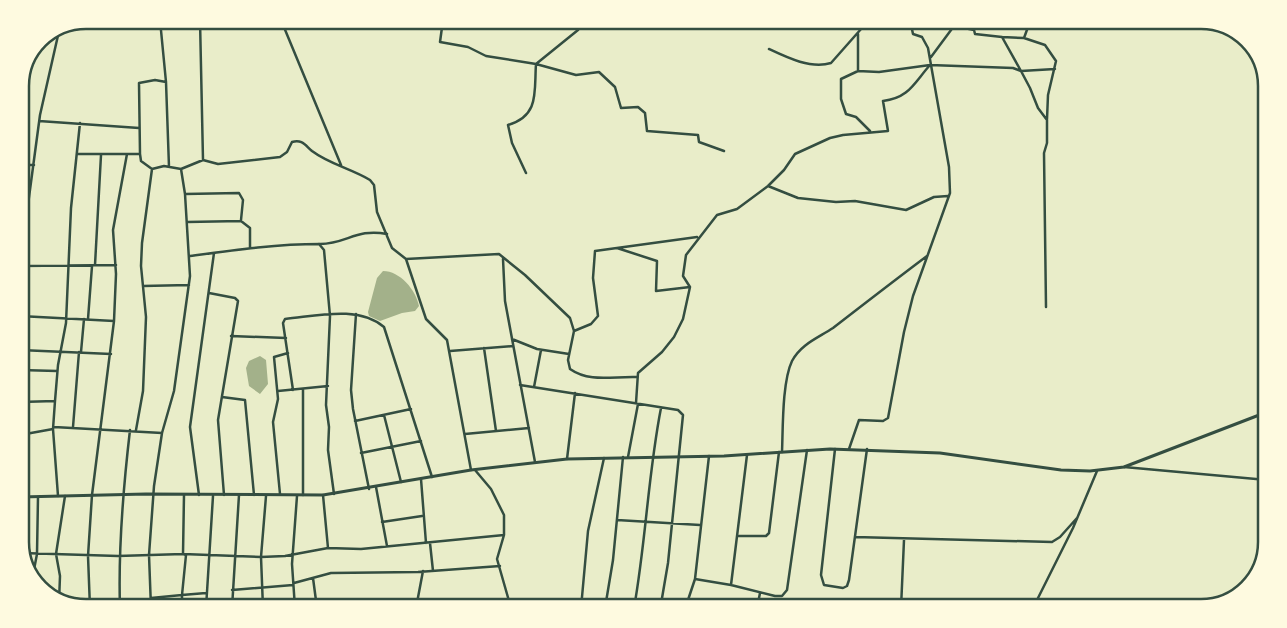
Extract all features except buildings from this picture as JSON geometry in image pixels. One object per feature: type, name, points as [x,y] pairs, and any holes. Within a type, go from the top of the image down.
[{"type":"street","points":[[161,29],[166,82],[168,167]]},
{"type":"street","points":[[200,29],[203,160]]},
{"type":"street","points":[[285,29],[342,167]]},
{"type":"street","points":[[442,29],[440,42],[468,47],[486,56],[536,64],[576,75],[598,72],[615,87],[621,108],[638,107],[645,113],[647,131],[698,136],[699,142],[724,151]]},
{"type":"street","points":[[526,174],[512,143],[508,125],[522,121],[531,110],[534,102],[536,64],[579,29]]},
{"type":"street","points":[[769,49],[794,61],[825,65],[831,63],[862,29]]},
{"type":"street","points":[[849,449],[859,420],[883,422],[888,418],[904,332],[927,255],[949,196],[949,167],[930,59],[922,37],[913,34],[912,29]]},
{"type":"street","points":[[930,59],[952,29]]},
{"type":"street","points":[[969,29],[974,30],[976,34],[1024,38],[1045,45],[1056,61],[1048,95],[1047,144],[1044,153],[1046,307]]},
{"type":"street","points":[[1024,38],[1027,29]]},
{"type":"street","points":[[858,34],[858,71]]},
{"type":"street","points":[[29,198],[39,121],[58,36]]},
{"type":"street","points":[[1002,37],[1030,88],[1038,108],[1048,120]]},
{"type":"street","points":[[628,457],[637,403],[636,377],[641,369],[662,352],[674,338],[683,320],[690,287],[683,276],[686,255],[698,237],[717,215],[737,209],[768,186],[784,170],[795,154],[830,138],[888,131],[884,101],[898,99],[908,93],[930,65]]},
{"type":"street","points":[[871,132],[856,117],[846,114],[841,99],[840,79],[858,71],[879,72],[930,65],[1013,68],[1020,72],[1054,69]]},
{"type":"street","points":[[166,82],[155,80],[139,83],[141,162],[152,169],[168,167],[181,169],[203,160],[218,164],[280,157],[287,152],[292,142],[297,141],[342,167],[359,174],[374,185],[377,212],[392,248],[406,260],[426,319],[445,337],[450,350],[473,470],[486,482],[500,505],[505,521],[504,535],[497,556],[509,599]]},
{"type":"street","points":[[39,121],[139,128]]},
{"type":"street","points":[[58,496],[54,428],[55,401],[57,371],[66,317],[70,266],[71,208],[80,123]]},
{"type":"street","points":[[77,154],[140,154]]},
{"type":"street","points":[[73,427],[80,352],[94,265],[101,154]]},
{"type":"street","points":[[90,599],[88,556],[92,495],[114,321],[116,265],[113,230],[127,154]]},
{"type":"street","points":[[29,165],[34,165]]},
{"type":"street","points":[[136,430],[144,391],[146,317],[142,286],[142,243],[152,169]]},
{"type":"street","points":[[181,169],[190,256],[189,285],[174,391],[162,433],[153,494],[149,556],[151,598],[206,593]]},
{"type":"street","points":[[768,186],[798,198],[836,202],[855,201],[906,210],[934,198],[949,196]]},
{"type":"street","points":[[185,194],[240,193],[243,200],[241,221]]},
{"type":"street","points":[[187,222],[241,221],[250,228],[250,247]]},
{"type":"street","points":[[190,256],[250,247],[319,244],[346,239],[363,232],[387,234]]},
{"type":"street","points":[[574,331],[591,324],[598,316],[593,278],[595,250],[698,237]]},
{"type":"street","points":[[319,244],[324,250],[330,316],[328,450],[334,494]]},
{"type":"street","points":[[616,248],[657,262],[656,291],[690,287]]},
{"type":"street","points":[[200,495],[190,427],[214,253]]},
{"type":"street","points":[[406,260],[494,254],[503,258],[567,314],[574,331],[569,354],[570,369],[578,375],[590,378],[636,377]]},
{"type":"street","points":[[739,536],[766,536],[770,533],[786,393],[791,363],[796,354],[803,346],[831,329],[927,255]]},
{"type":"street","points":[[503,258],[505,301],[535,462]]},
{"type":"street","points":[[29,266],[116,265]]},
{"type":"street","points":[[142,286],[189,285]]},
{"type":"street","points":[[209,294],[237,299],[218,433],[224,495]]},
{"type":"street","points":[[356,314],[352,390],[355,421],[369,489]]},
{"type":"street","points":[[293,390],[283,323],[285,319],[356,314],[370,318],[384,327],[432,476]]},
{"type":"street","points":[[29,316],[114,321]]},
{"type":"street","points":[[231,336],[286,338]]},
{"type":"street","points":[[512,340],[541,350],[569,354]]},
{"type":"street","points":[[450,350],[513,346]]},
{"type":"street","points":[[484,348],[496,432]]},
{"type":"street","points":[[29,350],[111,354]]},
{"type":"street","points":[[534,387],[541,350]]},
{"type":"street","points":[[281,496],[273,422],[278,391],[274,357],[288,353]]},
{"type":"street","points":[[29,370],[57,371]]},
{"type":"street","points":[[520,385],[678,410],[683,416],[672,524],[662,599]]},
{"type":"street","points":[[278,391],[328,386]]},
{"type":"street","points":[[303,388],[303,495]]},
{"type":"street","points":[[568,459],[575,393]]},
{"type":"street","points":[[222,397],[245,400],[254,495]]},
{"type":"street","points":[[29,402],[55,401]]},
{"type":"street","points":[[635,599],[646,522],[651,457],[661,408]]},
{"type":"street","points":[[355,421],[411,409]]},
{"type":"street","points":[[384,415],[402,482]]},
{"type":"street","points":[[29,497],[153,494],[213,496],[323,495],[369,489],[432,476],[568,459],[709,456],[834,449],[940,453],[1061,470],[1098,471],[1124,467],[1258,415]]},
{"type":"street","points":[[29,433],[54,428],[73,427],[162,433]]},
{"type":"street","points":[[465,434],[529,428]]},
{"type":"street","points":[[120,599],[118,556],[122,496],[130,430]]},
{"type":"street","points":[[361,452],[421,441]]},
{"type":"street","points":[[834,449],[821,575],[824,585],[843,588],[847,586],[867,449]]},
{"type":"street","points":[[694,579],[782,596],[787,590],[807,450]]},
{"type":"street","points":[[731,585],[739,536],[747,454]]},
{"type":"street","points":[[688,599],[694,579],[709,456]]},
{"type":"street","points":[[606,599],[623,457]]},
{"type":"street","points":[[582,599],[588,531],[604,458]]},
{"type":"street","points":[[1124,467],[1258,479]]},
{"type":"street","points":[[1037,599],[1098,471]]},
{"type":"street","points":[[421,479],[422,516],[426,543]]},
{"type":"street","points":[[376,487],[387,546]]},
{"type":"street","points":[[182,554],[184,495]]},
{"type":"street","points":[[232,599],[239,495]]},
{"type":"street","points":[[323,495],[328,548]]},
{"type":"street","points":[[59,592],[60,576],[56,554],[65,496]]},
{"type":"street","points":[[206,599],[213,496]]},
{"type":"street","points":[[263,599],[261,558],[266,496]]},
{"type":"street","points":[[295,599],[292,564],[295,554],[297,496]]},
{"type":"street","points":[[35,566],[37,554],[38,497]]},
{"type":"street","points":[[382,522],[422,516]]},
{"type":"street","points":[[855,537],[1052,542],[1060,537],[1077,518]]},
{"type":"street","points":[[617,520],[700,525]]},
{"type":"street","points":[[30,554],[88,556],[182,554],[261,558],[328,548],[430,543],[504,535]]},
{"type":"street","points":[[901,599],[904,539]]},
{"type":"street","points":[[430,543],[433,571]]},
{"type":"street","points":[[182,554],[186,555],[182,599]]},
{"type":"street","points":[[232,590],[294,584],[336,572],[433,571],[500,566]]},
{"type":"street","points":[[418,599],[423,571]]},
{"type":"street","points":[[313,578],[316,599]]},
{"type":"street","points":[[759,599],[760,592]]},
{"type":"shaded area","points":[[383,271],[395,274],[411,288],[419,306],[415,311],[402,313],[380,321],[369,316],[368,312],[377,278]]},
{"type":"shaded area","points":[[260,356],[266,360],[268,384],[260,394],[249,386],[246,368],[249,361]]}]
